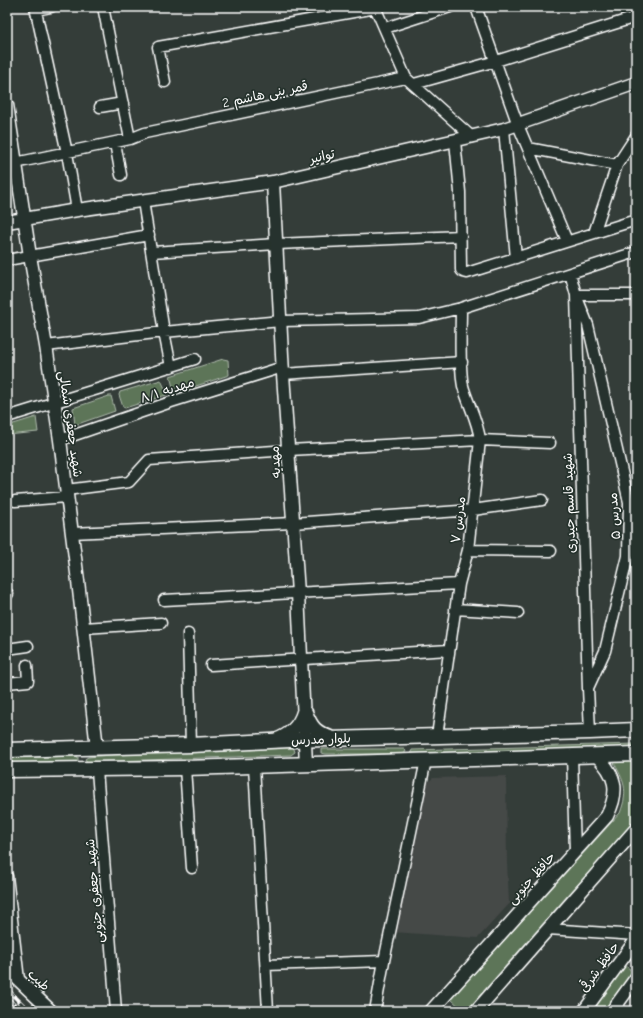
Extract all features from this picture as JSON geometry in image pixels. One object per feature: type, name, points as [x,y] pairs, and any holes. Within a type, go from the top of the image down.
[{"type":"main road","name":"بلوار مدرس","points":[[7,750],[636,730]]},
{"type":"main road","name":"بلوار مدرس","points":[[7,770],[184,768],[636,754]]},
{"type":"street","points":[[51,7],[35,9],[67,153],[77,210]]},
{"type":"street","points":[[103,7],[130,139]]},
{"type":"street","points":[[385,28],[450,7]]},
{"type":"street","points":[[476,7],[518,125],[567,241]]},
{"type":"street","points":[[165,82],[158,47],[376,8],[410,81],[472,137]]},
{"type":"street","name":"قمر بنی هاشم 2","points":[[15,163],[115,143],[145,133],[455,72],[496,61],[636,17]]},
{"type":"street","name":"توانیر","points":[[7,222],[77,210],[273,182],[504,129],[636,83]]},
{"type":"street","points":[[100,107],[123,103]]},
{"type":"street","name":"شهید جعفری شمالی","points":[[7,105],[10,150],[15,163],[25,219],[60,440],[84,628],[97,748]]},
{"type":"street","points":[[504,129],[516,258]]},
{"type":"street","points":[[594,233],[616,166],[636,136]]},
{"type":"street","points":[[455,141],[460,192],[461,270],[463,272],[467,273],[636,220]]},
{"type":"street","points":[[115,143],[121,175]]},
{"type":"street","points":[[528,148],[616,166]]},
{"type":"street","name":"مهدیه","points":[[273,182],[283,371],[298,593],[306,764]]},
{"type":"street","points":[[143,201],[171,367]]},
{"type":"street","points":[[7,260],[149,235]]},
{"type":"street","points":[[152,252],[277,244],[461,236]]},
{"type":"street","points":[[46,346],[164,332],[280,321],[413,319],[461,308],[636,252]]},
{"type":"street","name":"شهید قاسم حیدری","points":[[570,273],[576,295],[590,732]]},
{"type":"street","points":[[576,295],[636,295]]},
{"type":"street","name":"مدرس ۵","points":[[576,295],[588,325],[628,502],[628,556],[605,651],[588,688]]},
{"type":"street","name":"مدرس ۷","points":[[437,736],[459,584],[468,550],[480,440],[478,428],[463,385],[461,308]]},
{"type":"street","points":[[7,417],[195,359]]},
{"type":"street","name":"مهدیه ۸/۱","points":[[60,440],[171,402],[283,371],[462,362]]},
{"type":"street","points":[[15,501],[129,482],[149,460],[289,450],[480,440],[550,443]]},
{"type":"street","points":[[72,533],[293,523],[473,510],[542,500]]},
{"type":"street","points":[[468,550],[551,551]]},
{"type":"street","points":[[164,600],[459,584]]},
{"type":"street","points":[[455,609],[518,613]]},
{"type":"street","points":[[84,628],[161,623]]},
{"type":"street","points":[[188,634],[191,745]]},
{"type":"street","points":[[7,649],[28,646]]},
{"type":"street","points":[[211,665],[450,650]]},
{"type":"street","points":[[7,683],[28,681],[27,664]]},
{"type":"street","points":[[304,704],[308,717],[318,732],[336,739]]},
{"type":"street","points":[[271,742],[291,731],[298,723],[303,713],[304,704]]},
{"type":"street","name":"حافظ جنوبی","points":[[431,1011],[607,816],[614,803],[614,782],[606,765],[596,755]]},
{"type":"street","points":[[572,756],[575,851]]},
{"type":"street","points":[[375,1011],[426,760]]},
{"type":"street","points":[[254,766],[268,1011]]},
{"type":"street","points":[[184,768],[192,868]]},
{"type":"street","name":"شهید جعفری جنوبی","points":[[97,770],[116,1011]]},
{"type":"street","points":[[476,1011],[636,829]]},
{"type":"street","points":[[7,876],[19,980]]},
{"type":"street","points":[[548,929],[636,935]]},
{"type":"street","name":"حافظ شرقی","points":[[584,1011],[636,940]]},
{"type":"street","points":[[266,965],[384,961]]},
{"type":"street","name":"طیب","points":[[7,969],[51,1011]]},
{"type":"street","points":[[612,1011],[636,978]]},
{"type":"shaded area","points":[[506,776],[507,862],[509,902],[511,902],[478,938],[393,932],[404,896],[428,782],[433,778]]},
{"type":"green space","points":[[223,359],[228,360],[229,375],[178,392],[174,391],[170,376]]},
{"type":"green space","points":[[161,380],[167,393],[166,395],[125,408],[123,407],[119,395],[120,392]]},
{"type":"green space","points":[[111,396],[115,411],[75,425],[73,408]]},
{"type":"green space","points":[[36,417],[38,432],[7,435],[7,426]]},
{"type":"green space","points":[[636,744],[636,749],[411,752],[412,750]]},
{"type":"green space","points":[[292,747],[295,752],[291,755],[87,762],[85,759],[88,757],[110,755]]},
{"type":"green space","points":[[321,749],[404,749],[406,751],[404,754],[326,754],[321,753]]},
{"type":"green space","points":[[78,757],[78,761],[75,763],[7,764],[7,758]]},
{"type":"green space","points":[[613,761],[636,761],[636,822],[568,895],[466,1011],[464,1011],[451,999],[620,813],[625,792],[620,774]]},
{"type":"green space","points":[[624,964],[634,973],[607,1011],[591,1011]]},
{"type":"railway","points":[[7,989],[29,1011]]},
{"type":"railway","points":[[7,998],[20,1011]]}]
